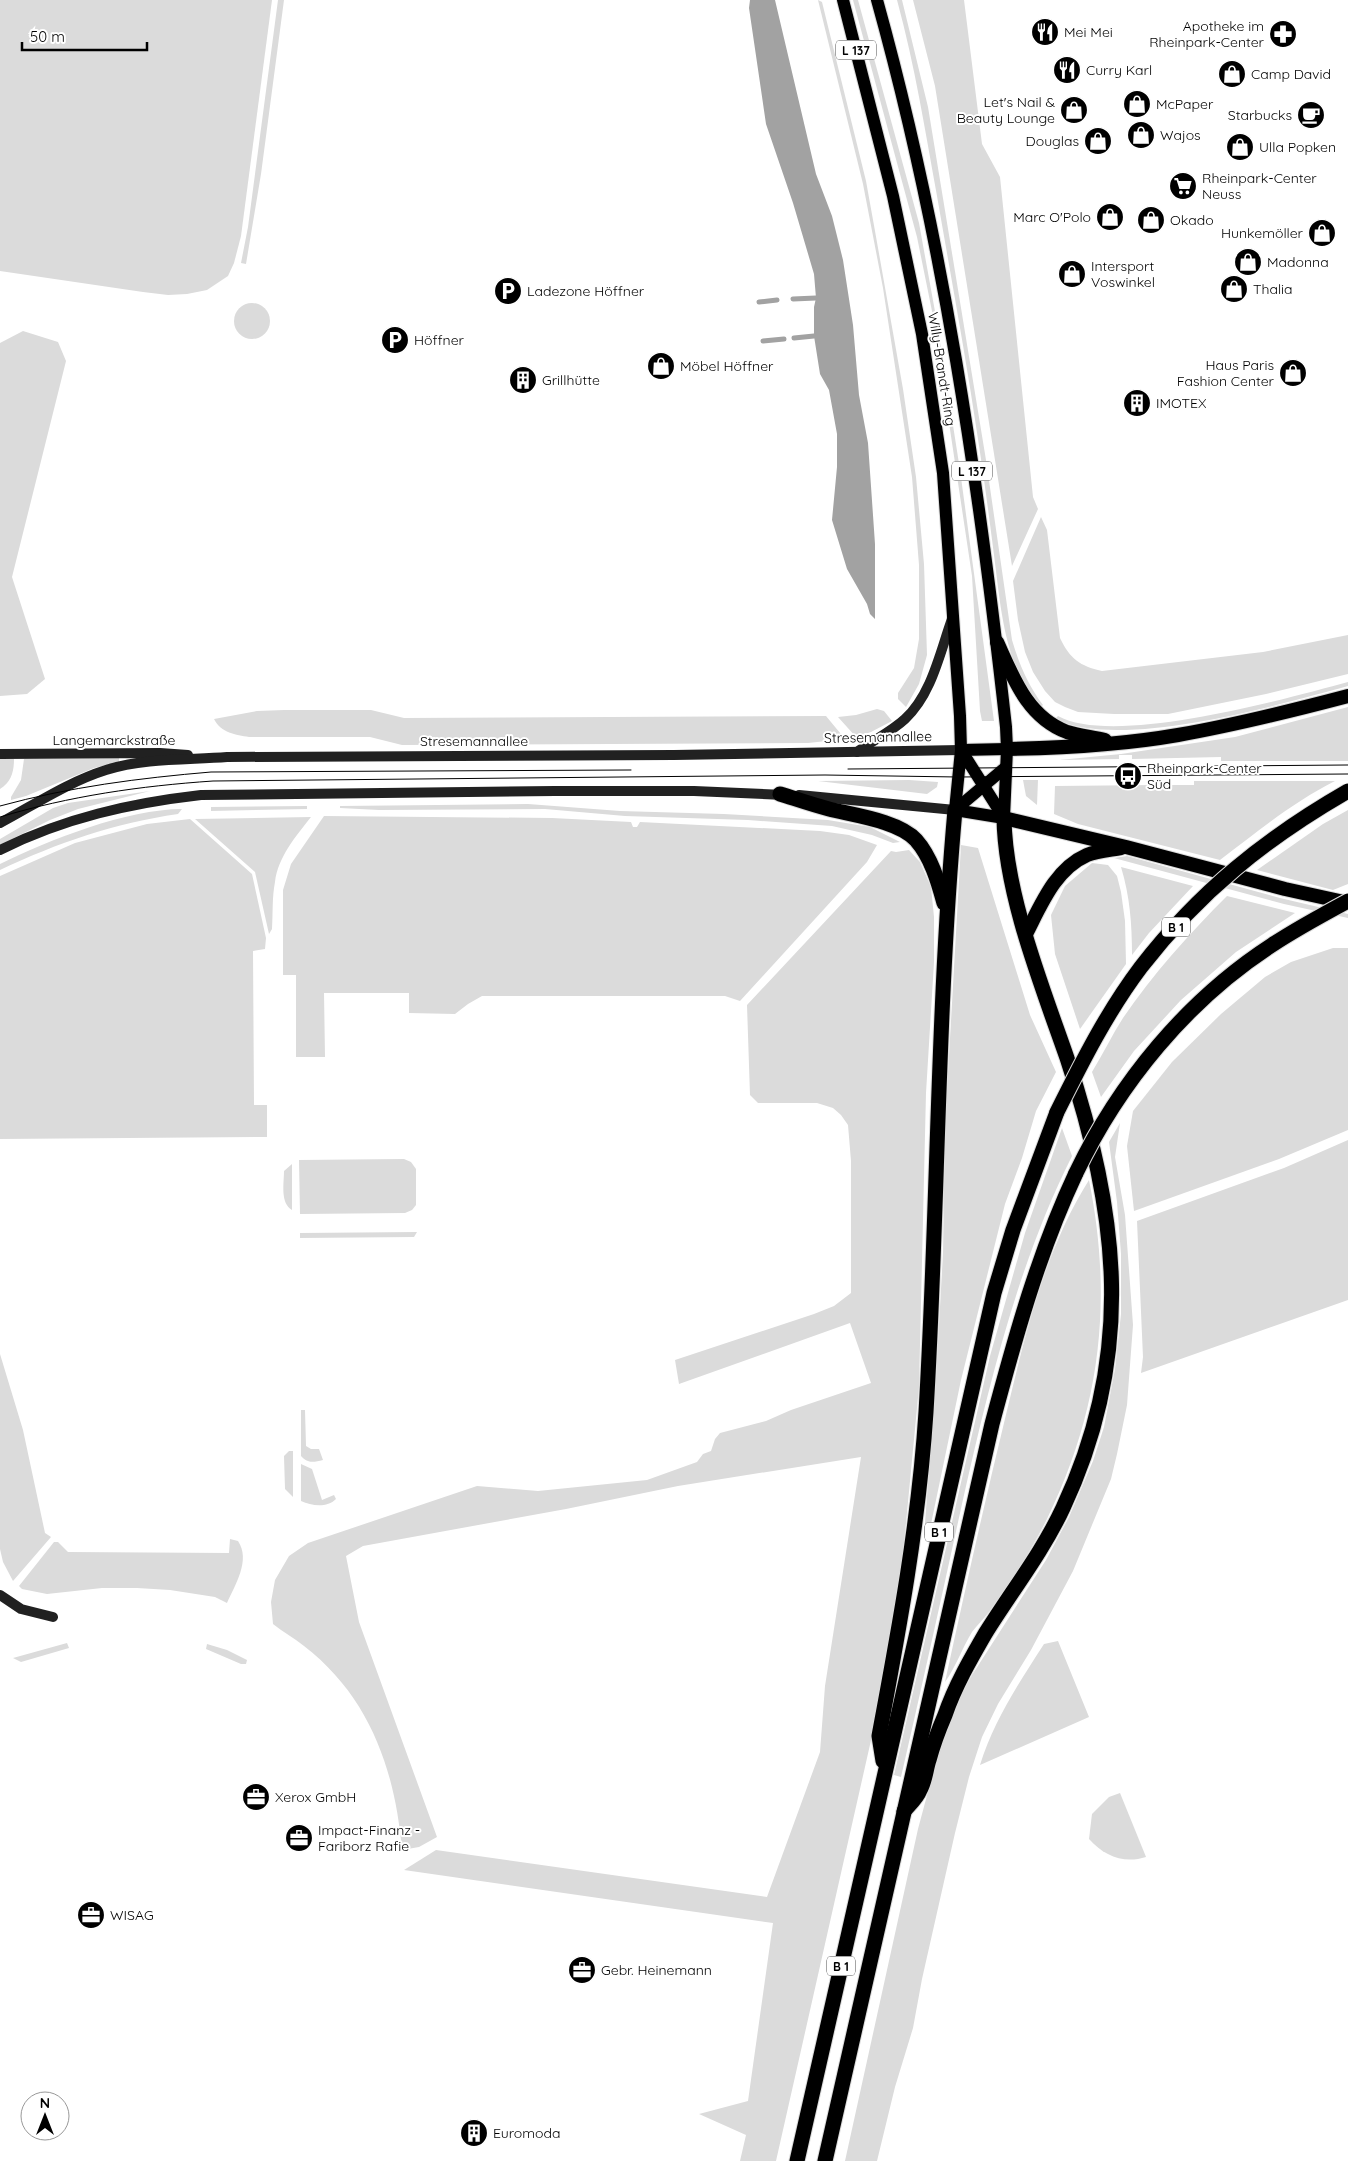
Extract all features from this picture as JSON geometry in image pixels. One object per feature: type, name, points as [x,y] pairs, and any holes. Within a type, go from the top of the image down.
[{"type":"highway","points":[[997,642],[1016,683],[1030,707],[1044,720],[1067,732],[1118,744]]},
{"type":"highway","points":[[1007,749],[1118,744],[1176,736],[1260,719],[1348,696]]},
{"type":"highway","name":"B 1","points":[[797,2161],[884,1770],[994,1293],[1013,1230],[1056,1112],[1085,1056],[1113,1009],[1140,968],[1169,934],[1237,866],[1277,835],[1348,791]]},
{"type":"highway","points":[[780,794],[898,828],[915,838],[929,859],[938,880],[947,912]]},
{"type":"highway","points":[[884,1770],[879,1736],[907,1582],[918,1502],[926,1414],[947,912],[955,810]]},
{"type":"highway","points":[[904,1811],[920,1791],[946,1711],[963,1673],[986,1632],[1036,1557],[1063,1508],[1094,1425],[1106,1370],[1112,1309],[1106,1207],[1084,1110],[1026,934],[1006,856],[1004,818],[1126,847],[1285,889],[1348,902]]},
{"type":"highway","points":[[1026,934],[1052,885],[1070,866],[1087,855],[1126,847]]},
{"type":"highway","name":"B 1","points":[[825,2161],[992,1424],[1018,1324],[1041,1255],[1076,1173],[1102,1123],[1123,1090],[1145,1062],[1199,1003],[1232,974],[1270,946],[1309,922],[1348,902]]},
{"type":"main road","name":"Willy-Brandt-Ring","points":[[843,0],[895,204],[922,334],[943,473],[954,616],[961,750]]},
{"type":"main road","name":"Willy-Brandt-Ring","points":[[878,0],[926,196],[950,322],[997,642],[1007,749]]},
{"type":"main road","points":[[855,752],[892,730],[917,706],[927,687],[954,616]]},
{"type":"main road","name":"Stresemannallee","points":[[0,823],[56,792],[107,770],[144,763],[227,757],[1007,749]]},
{"type":"main road","name":"L 137","points":[[1004,818],[1007,749]]},
{"type":"main road","points":[[961,750],[1004,818]]},
{"type":"main road","name":"L 137","points":[[955,810],[961,750]]},
{"type":"main road","name":"Langemarckstraße","points":[[0,754],[160,753],[227,757]]},
{"type":"main road","points":[[955,810],[1006,767]]},
{"type":"main road","points":[[0,850],[65,823],[93,814],[146,801],[201,795],[694,791],[832,797],[955,810],[1004,818]]},
{"type":"main road","points":[[0,1595],[21,1609],[53,1617]]},
{"type":"shaded area","points":[[0,0],[272,0],[241,236],[234,263],[228,276],[207,290],[168,295],[0,271]]},
{"type":"shaded area","points":[[278,0],[284,0],[261,174],[246,264],[241,263],[248,227]]},
{"type":"shaded area","points":[[750,0],[775,0],[816,174],[832,216],[843,260],[853,325],[859,395],[868,443],[875,544],[875,619],[870,614],[867,604],[847,569],[832,520],[837,467],[837,434],[829,390],[820,374],[814,336],[814,307],[816,298],[814,274],[793,203],[766,124],[749,8]]},
{"type":"shaded area","points":[[818,0],[822,2],[866,181],[903,389],[916,477],[924,564],[927,655],[919,684],[906,707],[898,699],[898,693],[914,668],[919,639],[919,565],[912,477],[883,288],[863,184]]},
{"type":"shaded area","points":[[853,0],[858,0],[919,223],[960,470],[994,721],[982,721],[980,711],[972,576],[933,316],[917,237]]},
{"type":"shaded area","points":[[897,0],[902,0],[928,107],[986,460],[1012,640],[1024,674],[1043,705],[1040,708],[1028,691],[1019,673],[1011,655],[1006,635],[958,317],[919,98]]},
{"type":"shaded area","points":[[913,0],[964,0],[982,144],[1000,177],[1033,497],[1038,509],[1012,566],[935,86]]},
{"type":"shaded area","points":[[252,303],[259,304],[265,308],[269,314],[269,328],[265,334],[259,338],[252,339],[245,338],[239,334],[235,328],[234,321],[235,314],[239,308],[245,304]]},
{"type":"shaded area","points":[[23,331],[58,342],[66,361],[12,577],[45,679],[27,694],[0,696],[0,343]]},
{"type":"shaded area","points":[[1041,517],[1047,530],[1060,638],[1072,656],[1082,664],[1102,671],[1263,652],[1348,635],[1348,674],[1266,694],[1168,714],[1078,712],[1055,702],[1045,691],[1033,672],[1025,652],[1018,620],[1013,581]]},
{"type":"shaded area","points":[[1348,682],[1348,686],[1282,704],[1200,722],[1158,728],[1119,730],[1084,728],[1055,719],[1058,716],[1084,724],[1118,726],[1158,723],[1243,708]]},
{"type":"shaded area","points":[[1348,707],[1348,761],[1221,761],[1221,757],[1132,759],[1132,755],[1119,755],[1119,759],[1059,760],[1121,754],[1235,737]]},
{"type":"shaded area","points":[[877,709],[884,711],[892,721],[871,732],[856,737],[838,717],[856,715]]},
{"type":"shaded area","points":[[371,710],[404,718],[826,716],[845,739],[808,743],[402,745],[370,737],[249,737],[225,730],[214,719],[257,711]]},
{"type":"shaded area","points":[[119,758],[119,762],[94,768],[26,796],[11,800],[21,780],[24,759]]},
{"type":"shaded area","points":[[0,759],[14,759],[11,776],[0,789]]},
{"type":"shaded area","points":[[909,780],[938,782],[937,787],[927,794],[818,781]]},
{"type":"shaded area","points":[[1023,780],[1038,780],[1037,805],[1026,796]]},
{"type":"shaded area","points":[[1194,781],[1335,781],[1290,808],[1220,860],[1078,824],[1054,814],[1055,786],[1155,785],[1155,788],[1167,788],[1168,785],[1194,785]]},
{"type":"shaded area","points":[[150,791],[78,809],[50,820],[0,845],[0,839],[53,808],[68,803]]},
{"type":"shaded area","points":[[528,804],[620,811],[828,820],[870,827],[900,842],[893,843],[872,835],[832,826],[748,820],[625,816],[545,809],[379,810],[340,808],[340,806]]},
{"type":"shaded area","points":[[307,806],[307,809],[211,811],[211,807]]},
{"type":"shaded area","points":[[182,809],[178,814],[132,823],[87,835],[43,851],[0,870],[0,864],[65,836],[137,814]]},
{"type":"shaded area","points":[[1348,810],[1348,884],[1333,890],[1257,870],[1323,824]]},
{"type":"shaded area","points":[[324,816],[552,818],[631,822],[633,827],[637,827],[640,822],[820,831],[849,835],[877,845],[867,862],[740,1001],[725,996],[482,996],[455,1014],[409,1013],[409,993],[324,993],[325,1057],[296,1057],[296,975],[283,975],[283,890],[291,864]]},
{"type":"shaded area","points":[[311,817],[288,847],[280,864],[274,888],[272,929],[269,934],[255,872],[195,819]]},
{"type":"shaded area","points":[[190,819],[252,874],[266,938],[265,949],[253,951],[254,1105],[267,1105],[267,1137],[0,1139],[0,876],[75,843],[147,824]]},
{"type":"shaded area","points":[[961,845],[978,848],[1030,1015],[1056,1072],[1036,1111],[1022,1158],[1005,1204],[961,1380],[931,1524],[924,1536],[943,1253],[945,1126]]},
{"type":"shaded area","points":[[909,850],[920,862],[931,887],[934,917],[934,962],[926,1093],[919,1387],[899,1590],[874,1727],[776,2161],[740,2161],[746,2135],[699,2114],[748,2101],[773,1923],[404,1870],[436,1850],[767,1897],[820,1752],[825,1686],[861,1457],[678,1486],[566,1509],[363,1546],[346,1556],[359,1622],[437,1837],[419,1847],[402,1850],[393,1792],[385,1764],[375,1737],[362,1712],[346,1688],[327,1666],[304,1646],[273,1624],[271,1602],[275,1580],[289,1556],[308,1543],[477,1486],[538,1491],[647,1480],[697,1462],[703,1454],[711,1451],[715,1439],[720,1433],[766,1421],[791,1410],[871,1383],[850,1323],[679,1384],[675,1360],[814,1314],[834,1306],[851,1293],[851,1161],[848,1125],[833,1108],[817,1103],[758,1103],[750,1095],[747,1005],[891,851]]},
{"type":"shaded area","points":[[1127,856],[1280,898],[1348,914],[1348,918],[1284,904],[1114,858]]},
{"type":"shaded area","points":[[1092,863],[1108,865],[1117,876],[1125,921],[1126,964],[1080,1029],[1055,954],[1051,915],[1065,886]]},
{"type":"shaded area","points":[[1121,867],[1193,886],[1149,933],[1132,955],[1130,911]]},
{"type":"shaded area","points":[[1227,896],[1295,913],[1236,952],[1181,1000],[1134,1051],[1101,1097],[1092,1072],[1123,1018],[1172,955]]},
{"type":"shaded area","points":[[1333,948],[1348,948],[1348,1130],[1279,1159],[1134,1211],[1127,1146],[1133,1111],[1172,1062],[1221,1014],[1265,977],[1291,962]]},
{"type":"shaded area","points":[[1120,1123],[1115,1157],[1125,1215],[1133,1325],[1127,1405],[1111,1479],[1073,1571],[1031,1650],[998,1704],[982,1737],[969,1777],[955,1833],[922,1979],[913,2028],[895,2087],[877,2161],[845,2161],[918,1829],[940,1747],[961,1695],[972,1675],[1046,1560],[1069,1517],[1093,1461],[1104,1427],[1115,1369],[1121,1314],[1121,1254],[1117,1202],[1109,1142]]},
{"type":"shaded area","points":[[1062,1128],[1072,1156],[1035,1240],[1006,1327],[972,1459],[901,1777],[894,1775],[990,1356],[1025,1233]]},
{"type":"shaded area","points":[[1348,1140],[1348,1300],[1141,1373],[1143,1357],[1137,1221],[1284,1168]]},
{"type":"shaded area","points":[[404,1159],[411,1162],[416,1169],[416,1205],[412,1210],[405,1213],[300,1214],[299,1160]]},
{"type":"shaded area","points":[[292,1164],[292,1210],[288,1207],[284,1198],[283,1187],[284,1171]]},
{"type":"shaded area","points":[[1089,1180],[1100,1268],[1100,1311],[1097,1353],[1090,1395],[1080,1436],[1065,1477],[1041,1531],[1005,1590],[972,1632],[945,1682],[989,1488],[1028,1329],[1047,1267],[1059,1237]]},
{"type":"shaded area","points":[[417,1232],[414,1237],[300,1238],[300,1233]]},
{"type":"shaded area","points":[[0,1354],[23,1430],[45,1533],[51,1537],[13,1581],[3,1562],[0,1549]]},
{"type":"shaded area","points":[[301,1410],[305,1410],[306,1446],[311,1449],[319,1449],[323,1460],[314,1462],[301,1456]]},
{"type":"shaded area","points":[[289,1451],[293,1451],[293,1497],[285,1489],[284,1456]]},
{"type":"shaded area","points":[[301,1464],[312,1469],[322,1500],[334,1495],[336,1499],[324,1505],[301,1501]]},
{"type":"shaded area","points":[[230,1539],[238,1541],[242,1548],[243,1556],[240,1572],[227,1603],[215,1597],[170,1590],[102,1588],[47,1594],[22,1589],[19,1586],[54,1542],[58,1542],[68,1552],[229,1553]]},
{"type":"shaded area","points":[[1058,1641],[1089,1717],[980,1765],[992,1733],[1025,1673],[1044,1644]]},
{"type":"shaded area","points":[[67,1643],[69,1648],[21,1662],[13,1658]]},
{"type":"shaded area","points":[[207,1644],[227,1650],[247,1660],[246,1664],[241,1664],[206,1649]]},
{"type":"shaded area","points":[[1120,1793],[1146,1857],[1130,1860],[1115,1857],[1101,1850],[1089,1839],[1092,1814],[1109,1797]]},
{"type":"waterway","points":[[793,299],[816,298]]},
{"type":"waterway","points":[[759,302],[777,300]]},
{"type":"waterway","points":[[794,338],[814,336]]},
{"type":"waterway","points":[[763,341],[784,339]]},
{"type":"tram line","points":[[848,769],[1348,765]]},
{"type":"tram line","points":[[0,806],[26,799],[105,784],[211,772],[631,770]]},
{"type":"tram line","points":[[0,817],[53,803],[105,793],[213,781],[825,775],[958,777],[1348,774]]},
{"type":"place","name":"Mei Mei","points":[[1045,32]]},
{"type":"place","name":"Apotheke im Rheinpark-Center","points":[[1283,34]]},
{"type":"place","name":"Curry Karl","points":[[1067,70]]},
{"type":"place","name":"Camp David","points":[[1232,74]]},
{"type":"place","name":"McPaper","points":[[1137,104]]},
{"type":"place","name":"Let's Nail & Beauty Lounge","points":[[1074,110]]},
{"type":"place","name":"Starbucks","points":[[1311,115]]},
{"type":"place","name":"Wajos","points":[[1141,135]]},
{"type":"place","name":"Douglas","points":[[1098,141]]},
{"type":"place","name":"Ulla Popken","points":[[1240,147]]},
{"type":"place","name":"Rheinpark-Center Neuss","points":[[1183,186]]},
{"type":"place","name":"Marc O'Polo","points":[[1110,217]]},
{"type":"place","name":"Okado","points":[[1151,220]]},
{"type":"place","name":"Hunkemöller","points":[[1322,233]]},
{"type":"place","name":"Madonna","points":[[1248,262]]},
{"type":"place","name":"Intersport Voswinkel","points":[[1072,274]]},
{"type":"place","name":"Thalia","points":[[1234,289]]},
{"type":"place","name":"Ladezone Höffner","points":[[508,291]]},
{"type":"place","name":"Höffner","points":[[395,340]]},
{"type":"place","name":"Möbel Höffner","points":[[661,366]]},
{"type":"place","name":"Haus Paris Fashion Center","points":[[1293,373]]},
{"type":"place","name":"Grillhütte","points":[[523,380]]},
{"type":"place","name":"IMOTEX","points":[[1137,403]]},
{"type":"place","name":"Rheinpark-Center Süd","points":[[1128,776]]},
{"type":"place","name":"Xerox GmbH","points":[[256,1797]]},
{"type":"place","name":"Impact-Finanz - Fariborz Rafie","points":[[299,1838]]},
{"type":"place","name":"WISAG","points":[[91,1915]]},
{"type":"place","name":"Gebr. Heinemann","points":[[582,1970]]},
{"type":"place","name":"Euromoda","points":[[474,2133]]}]
